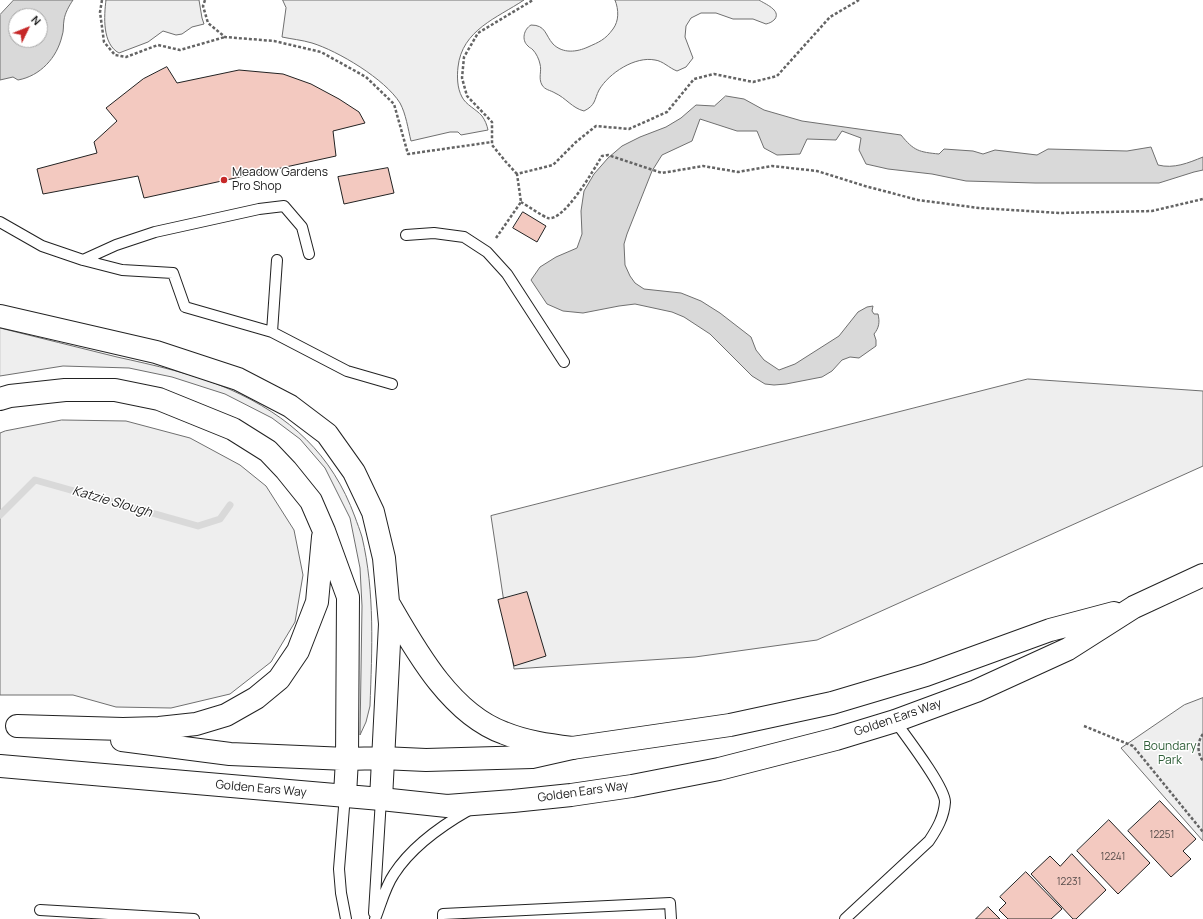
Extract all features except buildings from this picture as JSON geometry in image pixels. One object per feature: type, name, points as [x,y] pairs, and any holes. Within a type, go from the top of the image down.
[{"type":"main road","points":[[0,316],[156,352],[238,379],[290,406],[327,434],[354,472],[373,512],[384,558],[390,624],[381,799]]},
{"type":"main road","points":[[3,400],[65,390],[115,390],[159,399],[233,429],[268,451],[286,470],[311,501],[324,531],[348,597],[347,759],[345,795]]},
{"type":"main road","points":[[8,726],[123,729],[159,728],[196,724],[226,715],[256,698],[279,679],[298,651],[318,602],[324,531]]},
{"type":"main road","name":"Golden Ears Way","points":[[0,766],[345,795],[447,806],[564,796],[632,786],[719,769],[836,739],[976,691],[1068,649],[1134,607],[1203,575]]},
{"type":"main road","points":[[388,603],[427,666],[463,708],[483,723],[503,733],[535,742],[572,748]]},
{"type":"main road","name":"Golden Ears Way","points":[[8,726],[230,754],[347,759],[382,758],[426,760],[532,757],[572,748],[730,725],[832,703],[926,675],[1050,630],[1134,607]]},
{"type":"lane","points":[[83,260],[116,245],[155,232],[258,209],[284,206],[302,227],[309,254]]},
{"type":"lane","points":[[0,222],[42,246],[83,260],[122,270],[173,272],[185,307],[272,332],[347,371],[392,384]]},
{"type":"lane","points":[[406,235],[434,232],[464,237],[487,252],[506,274],[564,362]]},
{"type":"lane","points":[[272,332],[277,260]]},
{"type":"lane","points":[[845,919],[929,842],[938,828],[943,815],[945,800],[940,786],[895,720]]},
{"type":"lane","points":[[345,795],[339,869],[341,893],[346,919]]},
{"type":"lane","points":[[375,919],[381,799]]},
{"type":"lane","points":[[375,919],[394,874],[407,857],[453,819],[478,804]]},
{"type":"lane","points":[[443,919],[443,914],[670,903],[671,919]]},
{"type":"lane","points":[[40,910],[194,919]]},
{"type":"path","points":[[102,0],[100,12],[104,42],[115,55],[126,57],[158,45],[180,50],[225,37],[274,42],[321,52],[366,77],[394,104],[408,154],[492,142]]},
{"type":"path","points":[[205,0],[203,6],[208,23],[225,37]]},
{"type":"path","points":[[487,252],[521,202],[517,174],[492,145],[492,122],[467,96],[462,78],[464,57],[478,33],[533,0]]},
{"type":"path","points":[[517,174],[553,165],[576,142],[596,126],[629,129],[667,112],[694,79],[714,74],[753,82],[777,76],[830,17],[859,0]]},
{"type":"path","points":[[521,202],[549,218],[555,217],[560,214],[580,191],[602,156],[608,154],[662,173],[703,166],[738,172],[772,166],[817,171],[918,200],[979,208],[1060,213],[1152,211],[1203,199]]},
{"type":"path","points":[[1084,726],[1133,746],[1203,832]]},
{"type":"path","points":[[1203,734],[1201,735],[1198,746],[1199,755],[1203,761]]},
{"type":"green space","points":[[106,0],[199,0],[204,24],[192,27],[182,34],[176,35],[163,31],[148,42],[119,53],[113,49],[105,29]]},
{"type":"green space","points":[[283,0],[524,0],[482,26],[466,43],[461,54],[458,67],[458,86],[460,93],[464,100],[482,116],[488,130],[461,135],[458,132],[450,132],[411,141],[402,107],[393,94],[384,85],[360,67],[335,52],[308,42],[282,37],[286,8]]},
{"type":"green space","points":[[615,0],[759,0],[772,8],[776,13],[776,16],[773,21],[766,24],[753,19],[733,19],[716,13],[701,13],[691,18],[686,26],[685,37],[693,58],[686,67],[677,71],[658,61],[647,59],[631,63],[616,72],[603,84],[593,104],[588,109],[584,111],[580,110],[559,95],[543,87],[540,80],[539,60],[534,51],[526,44],[524,35],[531,25],[536,25],[545,31],[553,44],[561,49],[566,51],[575,51],[584,49],[602,40],[613,29],[618,15]]},
{"type":"green space","points":[[0,328],[174,370],[229,389],[251,400],[290,425],[321,456],[334,474],[355,517],[361,534],[369,579],[372,621],[370,706],[366,722],[360,735],[362,606],[360,568],[350,518],[325,468],[300,439],[272,418],[225,394],[172,377],[129,368],[63,366],[0,376]]},
{"type":"green space","points":[[1028,379],[1203,391],[1203,466],[817,640],[695,657],[514,669],[491,516]]},
{"type":"green space","points":[[62,420],[126,421],[190,438],[240,465],[266,486],[294,530],[303,575],[295,622],[271,662],[230,694],[171,708],[116,707],[73,695],[0,695],[0,433]]},
{"type":"green space","name":"Boundary Park","points":[[1203,698],[1203,841],[1121,748],[1184,705]]},
{"type":"shaded area","points":[[14,0],[73,0],[65,15],[60,44],[52,59],[40,70],[26,78],[18,80],[13,77],[0,80],[0,15]]},
{"type":"shaded area","points":[[726,96],[744,99],[764,110],[802,121],[901,135],[913,148],[926,152],[939,154],[944,149],[973,151],[983,154],[995,150],[1037,155],[1048,149],[1127,151],[1151,147],[1158,165],[1175,166],[1203,157],[1203,170],[1159,183],[1035,183],[966,181],[932,174],[888,169],[866,164],[859,150],[861,138],[842,131],[836,140],[807,139],[800,154],[777,155],[764,148],[757,131],[737,131],[700,119],[692,141],[662,155],[652,171],[627,234],[624,244],[625,265],[635,283],[644,289],[681,293],[701,301],[720,313],[751,337],[756,350],[764,360],[779,370],[795,364],[839,336],[858,312],[867,307],[873,306],[872,311],[874,314],[878,314],[879,325],[874,334],[876,346],[859,358],[850,357],[842,360],[832,371],[822,377],[786,384],[765,384],[752,376],[710,334],[684,317],[672,312],[635,304],[583,313],[563,311],[547,304],[531,280],[540,267],[556,257],[577,248],[582,234],[581,211],[584,191],[594,174],[608,158],[622,146],[666,127],[681,118],[696,105],[714,106]]},
{"type":"waterway","name":"Katzie Slough","points":[[0,515],[35,480],[198,526],[220,519],[230,505]]},
{"type":"place","name":"Meadow Gardens Pro Shop","points":[[224,180]]}]
